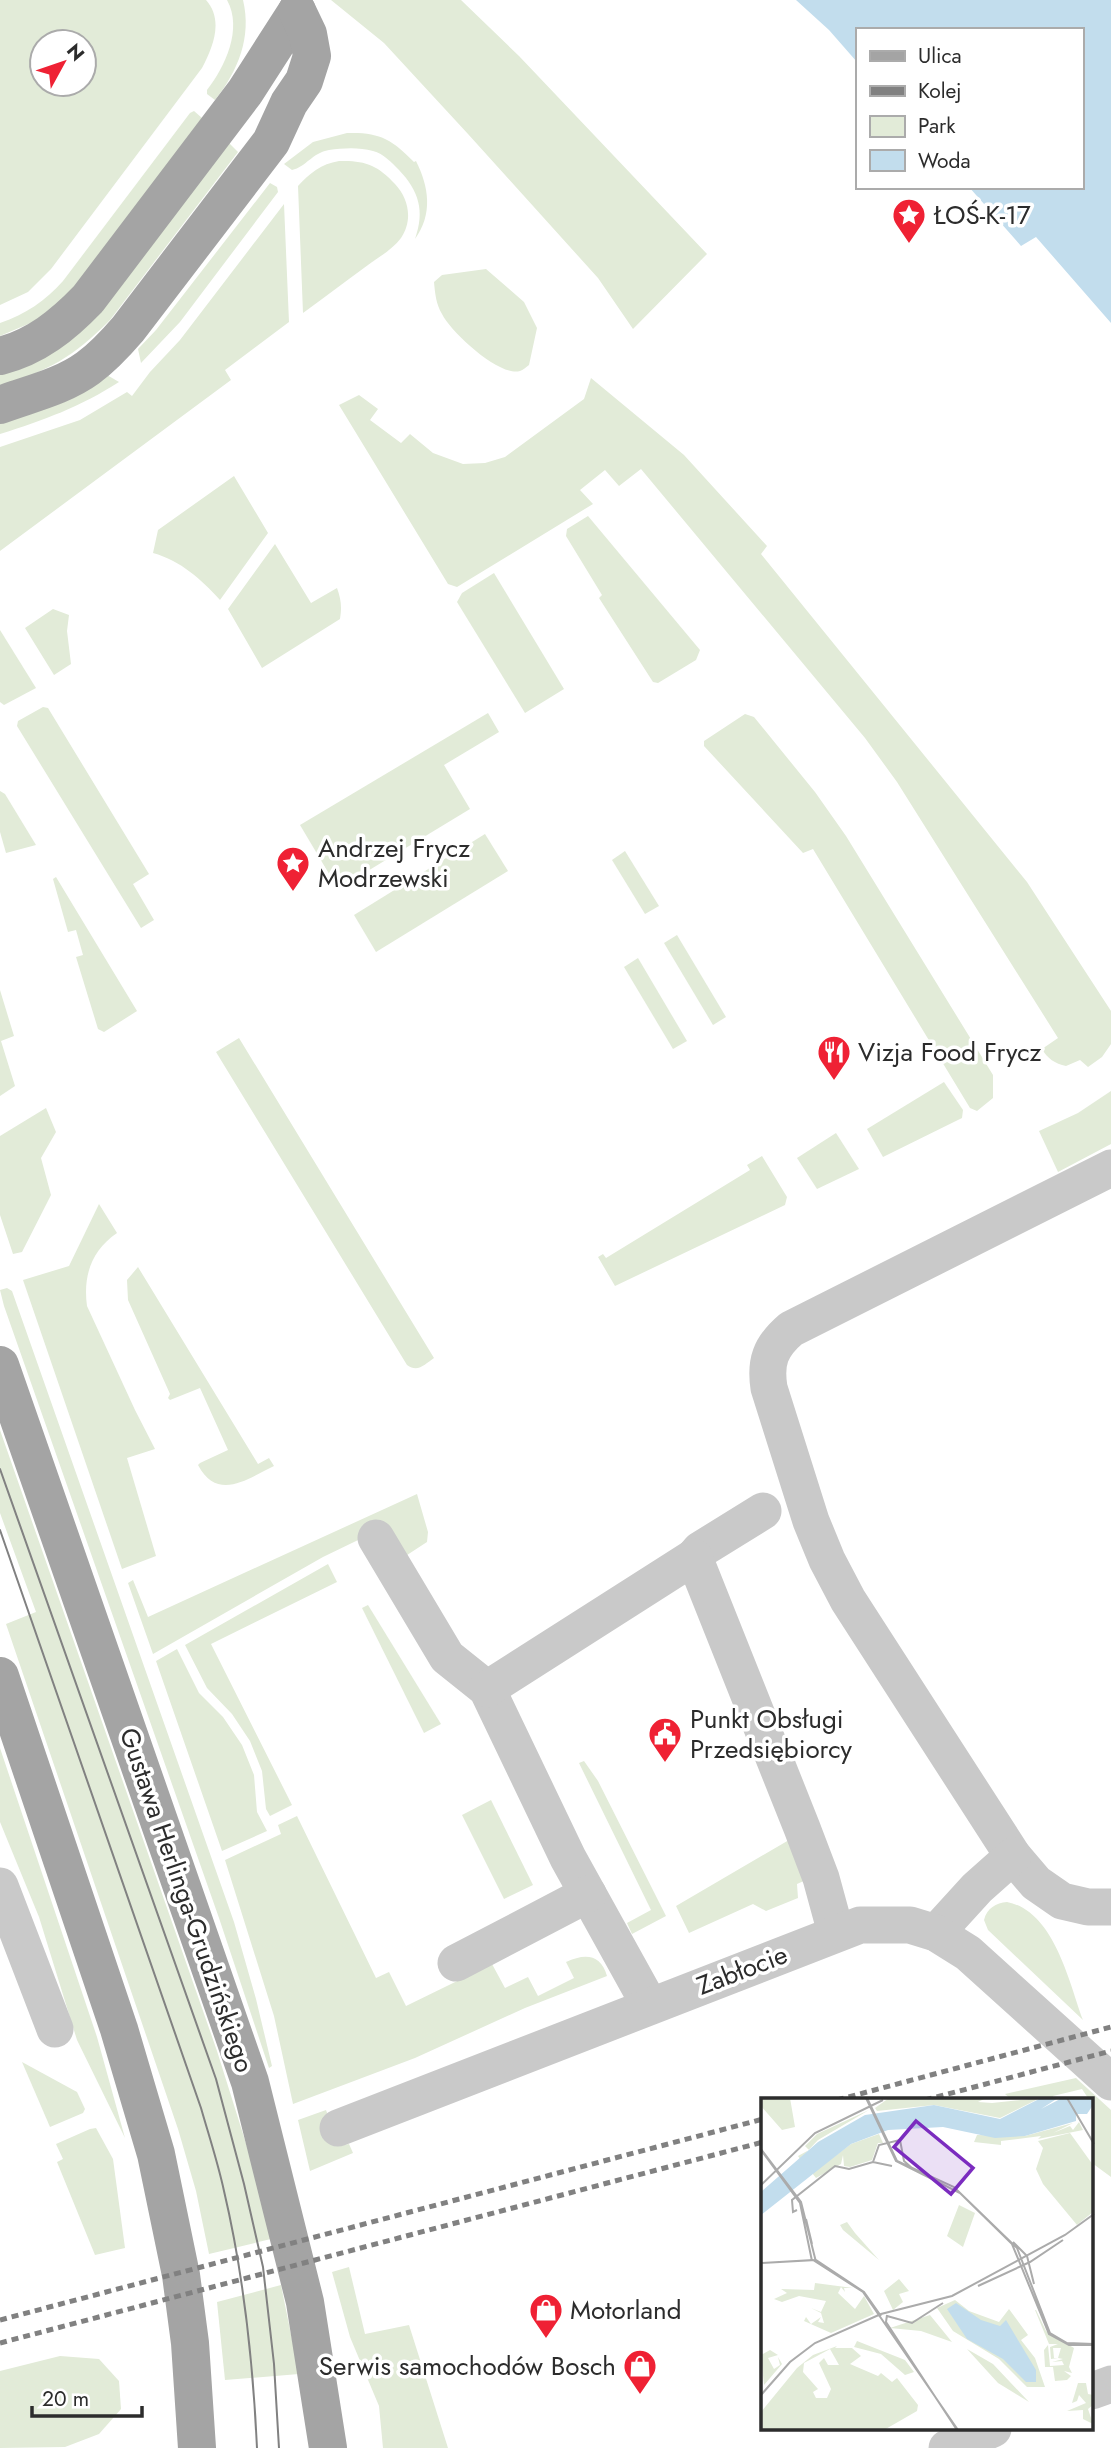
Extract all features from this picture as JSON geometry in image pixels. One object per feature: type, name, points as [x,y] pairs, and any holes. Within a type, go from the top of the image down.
[{"type":"main road","points":[[0,356],[37,341],[64,323],[88,299],[244,92],[297,11],[308,34],[312,56],[304,81],[289,103],[271,142],[110,349],[87,369],[71,378],[0,405]]},
{"type":"main road","name":"Gustawa Herlinga-Grudzińskiego","points":[[0,1365],[250,2082],[304,2302],[328,2448]]},
{"type":"main road","points":[[0,1676],[119,2029],[156,2154],[181,2275],[190,2343],[197,2448]]},
{"type":"street","points":[[1111,1168],[791,1329],[768,1357],[767,1372],[769,1388],[811,1521],[848,1600],[1013,1856],[1036,1883],[1062,1901],[1088,1907],[1111,1907]]},
{"type":"street","points":[[486,1689],[695,1547],[763,1511]]},
{"type":"street","points":[[376,1538],[447,1657],[486,1689],[587,1894],[650,2006]]},
{"type":"street","points":[[695,1547],[821,1878],[836,1933]]},
{"type":"street","points":[[936,1933],[977,1888],[1013,1856]]},
{"type":"street","points":[[0,1886],[55,2029]]},
{"type":"street","points":[[456,1963],[587,1894]]},
{"type":"street","name":"Zabłocie","points":[[338,2128],[836,1933],[860,1925],[886,1923],[910,1925],[936,1933],[968,1953],[1111,2082]]},
{"type":"street","points":[[1094,2390],[1111,2384]]},
{"type":"street","points":[[947,2448],[990,2430]]},
{"type":"green space","points":[[0,0],[206,0],[215,16],[216,25],[213,43],[202,68],[51,269],[28,292],[0,305]]},
{"type":"green space","points":[[227,0],[243,0],[246,27],[236,65],[215,100],[207,94],[207,90],[225,59],[232,35],[233,23]]},
{"type":"green space","points":[[331,0],[461,0],[519,56],[707,254],[633,329],[598,278],[468,134],[384,43]]},
{"type":"green space","points":[[194,111],[202,118],[75,288],[40,319],[0,336],[0,323],[34,306],[63,281]]},
{"type":"green space","points":[[347,133],[384,138],[416,161],[424,181],[427,210],[421,230],[415,239],[420,210],[415,194],[406,178],[381,154],[362,149],[334,149],[318,154],[292,170],[284,164],[313,142]]},
{"type":"green space","points":[[227,141],[238,152],[110,320],[60,361],[0,386],[0,370]]},
{"type":"green space","points":[[339,161],[370,165],[389,178],[404,196],[408,210],[407,224],[401,238],[390,249],[303,313],[298,186],[316,170]]},
{"type":"green space","points":[[270,183],[277,187],[278,192],[180,322],[141,363],[138,349],[156,330]]},
{"type":"green space","points":[[284,204],[289,322],[225,370],[231,380],[0,551],[0,447],[80,420],[127,392],[132,396],[180,340]]},
{"type":"green space","points":[[486,269],[524,302],[537,328],[529,365],[520,371],[500,367],[476,351],[447,322],[438,306],[434,282],[442,275]]},
{"type":"green space","points":[[107,375],[119,382],[61,412],[0,434],[0,421]]},
{"type":"green space","points":[[591,378],[684,455],[767,546],[761,554],[1027,882],[1111,1011],[1111,1044],[1102,1057],[1088,1067],[1080,1060],[1062,1065],[1046,1055],[1042,1049],[1058,1038],[897,782],[865,738],[641,469],[619,486],[605,470],[580,490],[593,504],[457,587],[448,584],[339,405],[359,395],[378,409],[370,420],[401,443],[410,434],[433,453],[463,464],[485,463],[505,457],[584,399]]},
{"type":"green space","points":[[234,476],[268,533],[220,600],[190,572],[153,553],[158,530]]},
{"type":"green space","points":[[588,516],[700,650],[696,660],[658,683],[653,682],[599,598],[602,595],[566,536],[567,529]]},
{"type":"green space","points":[[275,544],[311,603],[337,588],[341,615],[340,619],[262,668],[228,609]]},
{"type":"green space","points":[[494,573],[564,689],[525,713],[457,602],[462,593]]},
{"type":"green space","points":[[53,609],[69,615],[67,631],[71,664],[54,675],[25,628]]},
{"type":"green space","points":[[0,630],[36,688],[4,705],[0,702]]},
{"type":"green space","points":[[43,707],[48,708],[149,874],[133,884],[154,920],[141,928],[17,726],[18,721]]},
{"type":"green space","points":[[488,713],[499,732],[444,765],[470,809],[338,889],[300,825]]},
{"type":"green space","points":[[745,714],[754,717],[815,792],[846,836],[993,1075],[993,1098],[977,1111],[970,1108],[813,849],[803,853],[704,746],[704,741]]},
{"type":"green space","points":[[0,791],[5,794],[36,845],[6,853],[0,832]]},
{"type":"green space","points":[[485,834],[508,871],[376,952],[354,915]]},
{"type":"green space","points":[[625,851],[659,906],[645,914],[612,860]]},
{"type":"green space","points":[[56,877],[137,1011],[104,1032],[98,1029],[76,957],[83,955],[76,930],[68,932],[53,879]]},
{"type":"green space","points":[[677,935],[726,1017],[713,1025],[664,943]]},
{"type":"green space","points":[[638,958],[687,1041],[673,1049],[624,967]]},
{"type":"green space","points":[[0,990],[14,1036],[1,1041],[15,1086],[0,1096]]},
{"type":"green space","points":[[239,1038],[434,1358],[421,1367],[407,1365],[216,1052]]},
{"type":"green space","points":[[944,1082],[963,1110],[962,1118],[883,1157],[867,1129]]},
{"type":"green space","points":[[1111,1091],[1111,1144],[1058,1172],[1039,1131],[1078,1113]]},
{"type":"green space","points":[[46,1108],[56,1132],[41,1158],[51,1195],[22,1252],[13,1254],[0,1215],[0,1136]]},
{"type":"green space","points":[[836,1133],[859,1169],[817,1189],[797,1158]]},
{"type":"green space","points":[[762,1156],[787,1197],[785,1205],[615,1286],[598,1257],[603,1254],[606,1258],[750,1170],[747,1165]]},
{"type":"green space","points":[[99,1204],[117,1233],[101,1248],[91,1265],[86,1284],[87,1306],[155,1449],[127,1458],[156,1556],[122,1569],[23,1280],[69,1266]]},
{"type":"green space","points":[[138,1267],[258,1464],[269,1458],[274,1466],[243,1481],[224,1485],[215,1483],[198,1465],[228,1450],[200,1388],[170,1400],[168,1398],[170,1394],[128,1300],[127,1280]]},
{"type":"green space","points":[[7,1288],[12,1291],[234,1922],[256,1999],[272,2066],[269,2068],[4,1306],[0,1290]]},
{"type":"green space","points":[[0,1430],[217,2051],[249,2153],[271,2239],[209,2254],[196,2191],[178,2129],[6,1624],[36,1612],[0,1513]]},
{"type":"green space","points":[[417,1494],[428,1532],[427,1542],[404,1557],[385,1527],[323,1557],[153,1654],[128,1583],[133,1580],[148,1617]]},
{"type":"green space","points":[[328,1564],[337,1582],[211,1644],[292,1805],[270,1816],[266,1809],[262,1771],[250,1741],[232,1714],[207,1688],[185,1645]]},
{"type":"green space","points":[[368,1605],[441,1724],[424,1733],[362,1608]]},
{"type":"green space","points":[[177,1649],[199,1693],[223,1717],[242,1745],[254,1775],[257,1812],[267,1831],[222,1851],[156,1661]]},
{"type":"green space","points":[[0,1748],[97,2037],[125,2138],[77,2040],[39,1917],[0,1822]]},
{"type":"green space","points":[[584,1761],[598,1781],[666,1916],[632,1934],[627,1923],[651,1910],[579,1763]]},
{"type":"green space","points":[[491,1800],[533,1885],[504,1899],[462,1815]]},
{"type":"green space","points":[[297,1816],[376,1978],[389,1972],[406,2006],[492,1964],[505,1988],[528,1977],[538,1996],[574,1978],[566,1962],[573,1959],[591,1957],[601,1963],[607,1976],[525,2008],[415,2058],[293,2104],[274,2016],[225,1860],[281,1834],[278,1825]]},
{"type":"green space","points":[[789,1840],[806,1880],[797,1884],[798,1898],[766,1911],[753,1904],[689,1933],[676,1906]]},
{"type":"green space","points":[[1007,1902],[1023,1908],[1037,1919],[1048,1933],[1065,1968],[1083,2020],[988,1930],[984,1920],[987,1912],[996,1905]]},
{"type":"green space","points":[[22,2062],[77,2092],[85,2109],[83,2113],[50,2127]]},
{"type":"green space","points":[[1076,2078],[1111,2110],[1111,2177],[1094,2164],[1094,2098],[1088,2098],[1082,2089],[1054,2098],[1010,2098],[1005,2094]]},
{"type":"green space","points":[[326,2110],[339,2146],[349,2144],[353,2153],[310,2171],[298,2120]]},
{"type":"green space","points":[[96,2128],[113,2159],[125,2248],[95,2255],[57,2162],[63,2159],[56,2144]]},
{"type":"green space","points":[[349,2267],[365,2334],[409,2325],[448,2448],[383,2448],[379,2406],[350,2337],[332,2272]]},
{"type":"green space","points":[[281,2285],[299,2374],[225,2380],[217,2302]]},
{"type":"green space","points":[[60,2356],[99,2359],[119,2381],[121,2409],[99,2434],[65,2447],[0,2448],[0,2371]]},
{"type":"water","points":[[796,0],[1111,0],[1111,323],[1036,237],[1021,246],[971,189],[1083,189],[1083,28],[856,28],[856,61],[829,30]]},
{"type":"tram line","points":[[0,1469],[216,2079],[263,2267],[274,2364],[279,2448]]},
{"type":"tram line","points":[[0,1530],[201,2108],[222,2181],[242,2287],[257,2448]]},
{"type":"railway","points":[[845,2098],[1111,2027]]},
{"type":"railway","points":[[933,2098],[1111,2051]]},
{"type":"railway","points":[[0,2320],[761,2120]]},
{"type":"railway","points":[[0,2343],[761,2143]]},
{"type":"place","name":"ŁOŚ-K-17","points":[[909,245]]},
{"type":"place","name":"Andrzej Frycz Modrzewski","points":[[293,893]]},
{"type":"place","name":"Vizja Food Frycz","points":[[834,1082]]},
{"type":"place","name":"Punkt Obsługi Przedsiębiorcy","points":[[665,1764]]},
{"type":"place","name":"Motorland","points":[[546,2340]]},
{"type":"place","name":"Serwis samochodów Bosch","points":[[640,2396]]}]
